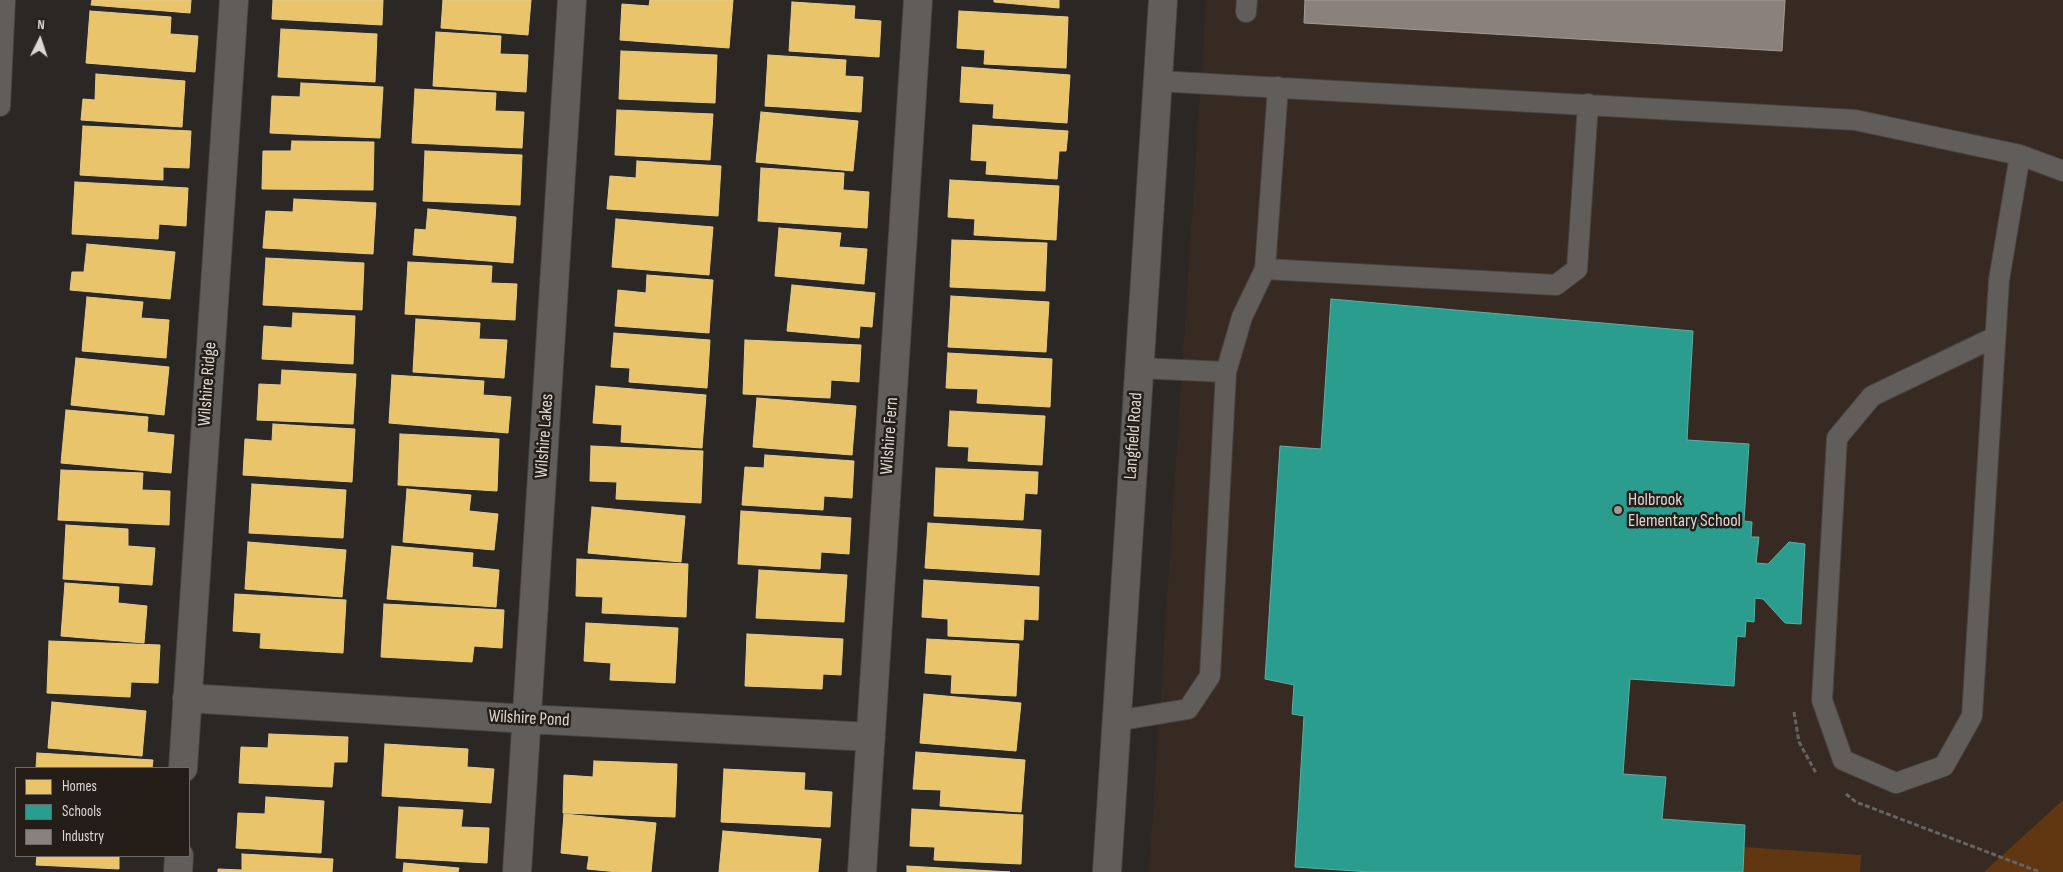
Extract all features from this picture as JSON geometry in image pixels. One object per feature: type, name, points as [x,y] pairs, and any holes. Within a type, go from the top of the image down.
[{"type":"street","name":"Wilshire Ridge","points":[[184,767],[187,698],[234,0]]},
{"type":"street","name":"Wilshire Lakes","points":[[517,872],[572,0]]},
{"type":"street","name":"Wilshire Fern","points":[[862,872],[918,0]]},
{"type":"street","name":"Langfield Road","points":[[1107,872],[1163,0]]},
{"type":"street","name":"Wilshire Pond","points":[[187,698],[527,719],[871,737]]},
{"type":"street","points":[[178,872],[179,857]]},
{"type":"lane","points":[[0,106],[5,0]]},
{"type":"lane","points":[[1157,81],[1855,120],[2020,155],[2063,171]]},
{"type":"lane","points":[[1116,721],[1188,709],[1210,676],[1226,372],[1242,317],[1265,268],[1278,87]]},
{"type":"lane","points":[[1265,268],[1556,285],[1577,270],[1588,104]]},
{"type":"lane","points":[[1995,337],[1872,396],[1836,438],[1822,700],[1843,760],[1896,783],[1944,766],[1972,716],[1999,280],[2020,155]]},
{"type":"lane","points":[[1139,368],[1226,372]]},
{"type":"shaded area","name":"Holbrook Elementary School","points":[[1206,0],[2063,0],[2063,872],[1149,872]]},
{"type":"shaded area","points":[[2063,800],[2063,872],[1984,872]]},
{"type":"shaded area","points":[[1744,847],[1861,855],[1860,872],[1743,872]]},
{"type":"building: Homes","points":[[92,0],[191,0],[190,13],[91,5]]},
{"type":"building: Homes","points":[[273,0],[383,0],[382,25],[272,19]]},
{"type":"building: Homes","points":[[443,0],[531,0],[528,35],[441,28]]},
{"type":"building: Homes","points":[[650,0],[733,0],[729,48],[620,40],[622,4],[649,6]]},
{"type":"building: Homes","points":[[994,0],[1059,0],[1059,8],[994,2]]},
{"type":"building: Homes","points":[[792,2],[855,6],[854,19],[881,21],[879,57],[789,51]]},
{"type":"building: Homes","points":[[90,11],[171,17],[170,34],[198,36],[195,72],[86,63]]},
{"type":"building: Homes","points":[[959,11],[1068,17],[1066,68],[984,64],[985,50],[957,48]]},
{"type":"building: Homes","points":[[281,29],[377,34],[375,82],[278,77]]},
{"type":"building: Homes","points":[[436,32],[501,36],[500,54],[528,55],[526,92],[433,86]]},
{"type":"building: Homes","points":[[621,51],[717,55],[715,103],[619,99]]},
{"type":"building: Homes","points":[[768,55],[846,60],[845,76],[863,77],[861,112],[765,106]]},
{"type":"building: Homes","points":[[962,67],[1070,75],[1067,123],[993,118],[994,104],[960,102]]},
{"type":"building: Homes","points":[[96,74],[185,81],[182,127],[81,120],[83,99],[95,100]]},
{"type":"building: Homes","points":[[301,83],[383,87],[380,138],[270,133],[272,96],[300,97]]},
{"type":"building: Homes","points":[[415,89],[496,93],[495,111],[524,112],[522,148],[412,143]]},
{"type":"building: Homes","points":[[617,110],[713,114],[710,160],[615,155]]},
{"type":"building: Homes","points":[[761,112],[858,121],[853,171],[756,162]]},
{"type":"building: Homes","points":[[973,125],[1068,131],[1066,151],[1059,151],[1057,179],[986,174],[987,161],[971,160]]},
{"type":"building: Homes","points":[[83,126],[191,131],[189,168],[163,167],[163,180],[80,175]]},
{"type":"building: Homes","points":[[292,141],[374,142],[373,190],[262,189],[263,151],[291,151]]},
{"type":"building: Homes","points":[[425,151],[522,155],[520,205],[423,201]]},
{"type":"building: Homes","points":[[637,161],[721,166],[718,216],[607,209],[610,176],[636,178]]},
{"type":"building: Homes","points":[[761,168],[844,173],[843,190],[869,192],[867,228],[758,221]]},
{"type":"building: Homes","points":[[950,180],[1059,186],[1056,240],[974,235],[975,219],[948,217]]},
{"type":"building: Homes","points":[[75,182],[188,188],[186,226],[159,224],[158,239],[72,234]]},
{"type":"building: Homes","points":[[294,199],[376,203],[373,254],[263,248],[266,211],[293,212]]},
{"type":"building: Homes","points":[[428,209],[516,217],[513,263],[413,255],[415,229],[426,230]]},
{"type":"building: Homes","points":[[616,219],[713,227],[709,275],[612,267]]},
{"type":"building: Homes","points":[[779,228],[841,233],[839,247],[867,249],[864,284],[775,276]]},
{"type":"building: Homes","points":[[952,240],[1047,243],[1045,291],[950,287]]},
{"type":"building: Homes","points":[[87,244],[175,252],[170,299],[70,290],[72,272],[84,272]]},
{"type":"building: Homes","points":[[266,258],[364,263],[362,310],[263,305]]},
{"type":"building: Homes","points":[[408,262],[492,266],[491,283],[517,284],[515,320],[405,314]]},
{"type":"building: Homes","points":[[647,275],[713,280],[709,333],[615,326],[618,290],[646,293]]},
{"type":"building: Homes","points":[[792,285],[875,293],[872,327],[860,326],[859,338],[787,331]]},
{"type":"building: Homes","points":[[951,296],[1049,302],[1046,352],[948,347]]},
{"type":"building: Homes","points":[[87,297],[143,302],[141,318],[169,320],[166,358],[82,351]]},
{"type":"building: Homes","points":[[293,313],[355,316],[353,364],[262,359],[264,326],[292,328]]},
{"type":"building: Homes","points":[[416,319],[480,323],[479,339],[507,340],[504,378],[413,372]]},
{"type":"building: Homes","points":[[614,333],[710,340],[707,388],[629,382],[630,368],[611,367]]},
{"type":"building: Homes","points":[[745,340],[861,345],[859,382],[831,380],[830,398],[743,394]]},
{"type":"building: Homes","points":[[948,353],[1052,359],[1050,407],[977,403],[978,389],[946,388]]},
{"type":"building: Homes","points":[[76,358],[169,367],[164,415],[71,405]]},
{"type":"building: Homes","points":[[282,370],[356,374],[353,424],[257,420],[259,384],[281,385]]},
{"type":"building: Homes","points":[[392,375],[484,381],[483,395],[511,397],[508,433],[389,423]]},
{"type":"building: Homes","points":[[596,386],[706,395],[702,448],[621,442],[622,425],[593,423]]},
{"type":"building: Homes","points":[[757,398],[856,406],[852,455],[753,447]]},
{"type":"building: Homes","points":[[66,410],[148,417],[147,432],[174,435],[171,473],[61,463]]},
{"type":"building: Homes","points":[[950,411],[1045,416],[1042,465],[968,461],[969,447],[948,446]]},
{"type":"building: Homes","points":[[273,424],[355,429],[352,482],[243,475],[245,439],[272,441]]},
{"type":"building: Homes","points":[[400,434],[499,439],[497,491],[398,485]]},
{"type":"building: Homes","points":[[591,446],[703,451],[701,503],[616,499],[617,482],[590,481]]},
{"type":"building: Homes","points":[[765,455],[854,461],[852,498],[824,496],[823,510],[742,505],[745,467],[764,468]]},
{"type":"building: Homes","points":[[936,468],[1038,472],[1037,494],[1025,493],[1023,520],[934,516]]},
{"type":"building: Homes","points":[[61,470],[143,473],[142,490],[170,491],[169,525],[58,520]]},
{"type":"building: Homes","points":[[252,484],[346,490],[343,538],[249,533]]},
{"type":"building: Homes","points":[[407,489],[471,495],[469,511],[498,514],[494,550],[403,542]]},
{"type":"building: Homes","points":[[592,507],[685,516],[681,562],[588,553]]},
{"type":"building: Homes","points":[[741,511],[851,518],[849,554],[821,552],[820,569],[738,564]]},
{"type":"building: Homes","points":[[928,523],[1041,530],[1039,575],[925,568]]},
{"type":"building: Homes","points":[[66,525],[128,529],[128,546],[155,548],[152,585],[63,579]]},
{"type":"building: Homes","points":[[248,542],[346,550],[342,597],[245,589]]},
{"type":"building: Homes","points":[[392,546],[473,553],[472,567],[499,570],[496,607],[387,599]]},
{"type":"building: Homes","points":[[577,559],[688,564],[686,617],[602,613],[603,597],[576,596]]},
{"type":"building: Homes","points":[[759,570],[847,575],[844,622],[756,618]]},
{"type":"building: Homes","points":[[924,580],[1039,587],[1038,620],[1024,619],[1023,640],[948,636],[948,619],[922,617]]},
{"type":"building: Homes","points":[[65,583],[119,587],[118,603],[147,606],[144,643],[61,636]]},
{"type":"building: Homes","points":[[235,594],[346,600],[343,653],[260,648],[261,633],[233,631]]},
{"type":"building: Homes","points":[[384,604],[504,610],[502,648],[474,646],[472,662],[381,657]]},
{"type":"building: Homes","points":[[586,623],[678,628],[675,683],[610,680],[611,663],[584,661]]},
{"type":"building: Homes","points":[[747,634],[843,639],[841,675],[823,674],[822,689],[745,686]]},
{"type":"building: Homes","points":[[927,639],[1019,644],[1016,696],[951,693],[952,675],[925,673]]},
{"type":"building: Homes","points":[[49,641],[160,645],[158,683],[131,682],[130,697],[47,693]]},
{"type":"building: Homes","points":[[924,694],[1021,703],[1016,751],[920,743]]},
{"type":"building: Homes","points":[[52,702],[146,711],[142,756],[48,748]]},
{"type":"building: Homes","points":[[269,734],[348,737],[347,762],[334,762],[332,787],[239,783],[241,747],[268,748]]},
{"type":"building: Homes","points":[[385,744],[468,749],[467,767],[494,769],[491,803],[382,796]]},
{"type":"building: Homes","points":[[916,752],[1025,760],[1021,812],[940,806],[941,790],[913,789]]},
{"type":"building: Homes","points":[[37,753],[153,760],[152,767],[36,767]]},
{"type":"building: Homes","points":[[594,761],[677,764],[675,817],[563,813],[564,775],[593,777]]},
{"type":"building: Homes","points":[[724,769],[805,773],[804,790],[832,792],[830,827],[721,822]]},
{"type":"building: Homes","points":[[266,797],[324,801],[321,853],[236,848],[238,813],[265,814]]},
{"type":"building: Homes","points":[[399,807],[463,810],[461,827],[489,828],[487,863],[396,858]]},
{"type":"building: Homes","points":[[912,809],[1023,815],[1021,864],[934,860],[935,847],[910,846]]},
{"type":"building: Homes","points":[[564,814],[656,823],[651,872],[618,872],[587,869],[589,856],[561,853]]},
{"type":"building: Homes","points":[[723,831],[821,839],[818,872],[719,872]]},
{"type":"building: Homes","points":[[242,854],[333,859],[332,872],[218,872],[218,869],[242,870]]},
{"type":"building: Homes","points":[[37,857],[119,857],[119,869],[36,865]]},
{"type":"building: Homes","points":[[404,863],[459,868],[458,872],[403,872]]},
{"type":"building: Homes","points":[[907,866],[1010,872],[907,872]]},
{"type":"building: Schools","points":[[1331,299],[1693,331],[1687,440],[1749,444],[1744,521],[1752,522],[1751,537],[1759,537],[1756,563],[1768,564],[1789,542],[1805,544],[1801,624],[1785,623],[1763,599],[1755,598],[1754,622],[1746,621],[1745,637],[1737,636],[1734,686],[1630,679],[1623,774],[1666,777],[1662,819],[1745,825],[1743,872],[1370,872],[1295,867],[1304,716],[1292,714],[1294,685],[1265,679],[1280,446],[1321,449]]},
{"type":"building: Industry","points":[[1305,0],[1785,0],[1782,51],[1304,23]]},
{"type":"place","name":"Holbrook Elementary School","points":[[1618,510]]}]
